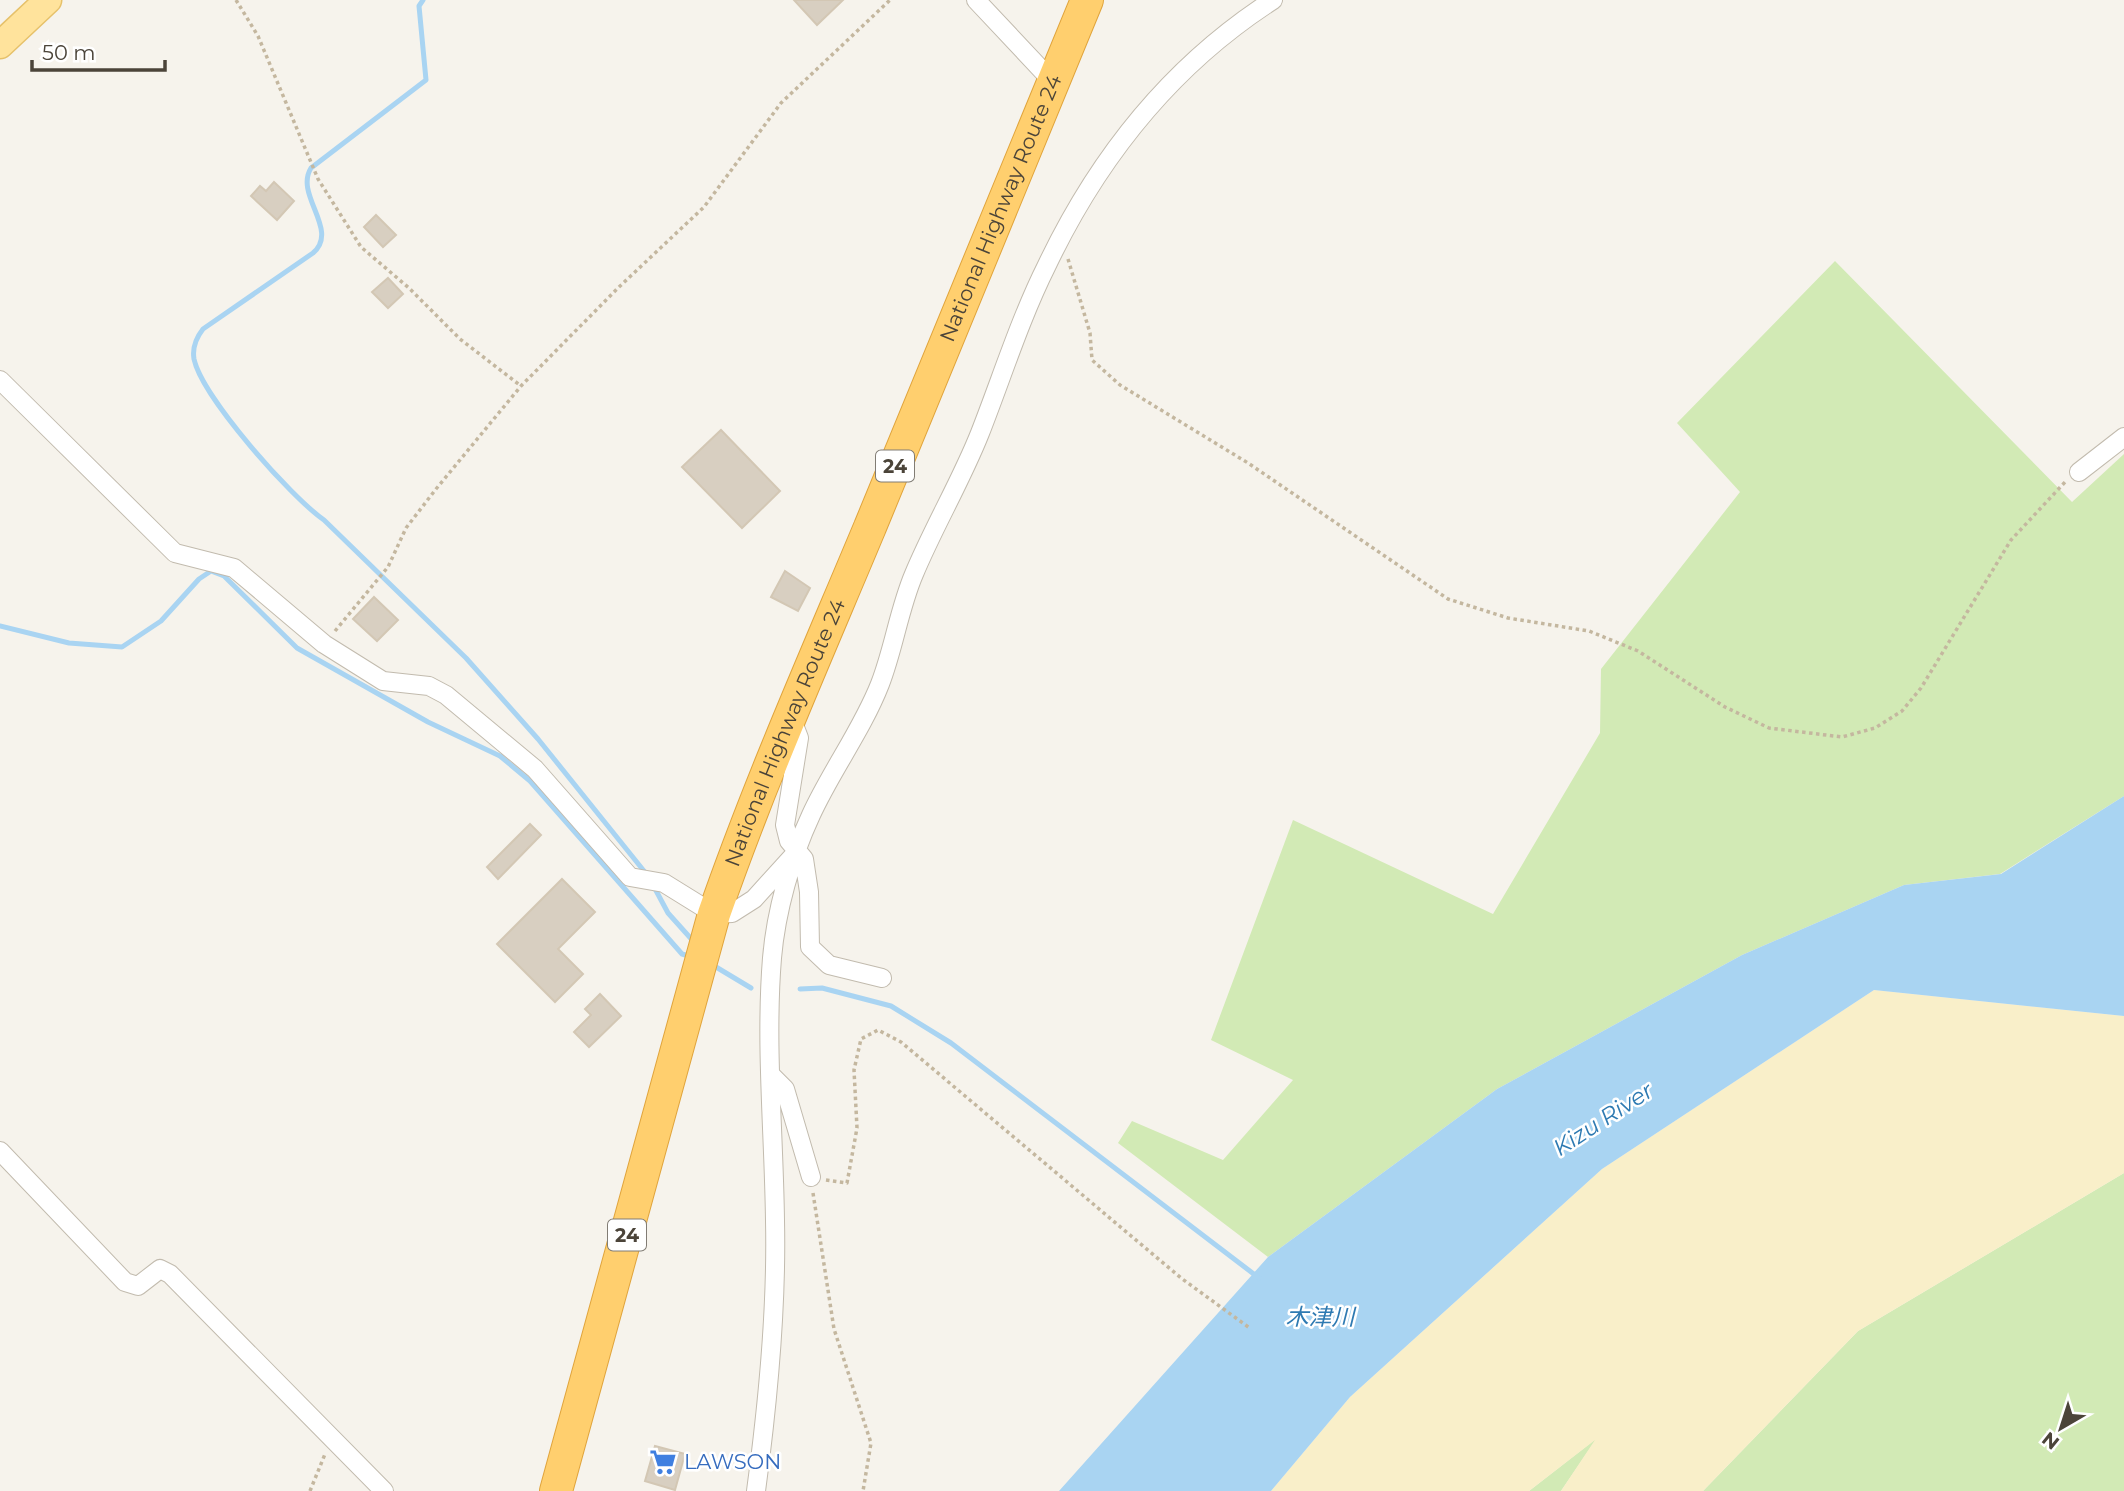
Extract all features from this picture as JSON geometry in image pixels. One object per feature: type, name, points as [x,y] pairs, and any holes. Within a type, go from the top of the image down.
[{"type":"highway","name":"National Highway Route 24","points":[[556,1491],[711,924],[790,714],[1087,0]]},
{"type":"main road","points":[[0,45],[48,0]]},
{"type":"street","points":[[976,0],[1053,82]]},
{"type":"street","points":[[756,1491],[768,1405],[776,1222],[771,1075],[772,957],[780,912],[797,850],[810,817],[879,686],[912,577],[979,437],[1019,327],[1061,239],[1092,183],[1136,121],[1209,44],[1273,0]]},
{"type":"street","points":[[0,380],[175,553],[233,568],[324,644],[383,681],[429,686],[446,695],[535,769],[630,877],[664,883],[711,924],[754,899],[797,850]]},
{"type":"street","points":[[2079,472],[2124,437]]},
{"type":"street","points":[[790,714],[799,738],[785,825],[789,841],[804,859],[809,891],[810,947],[829,965],[882,978]]},
{"type":"street","points":[[771,1075],[785,1089],[811,1177]]},
{"type":"street","points":[[0,1151],[125,1282],[138,1286],[160,1269],[170,1274],[384,1491]]},
{"type":"path","points":[[236,0],[258,36],[318,179],[361,247],[409,288],[460,339],[521,386]]},
{"type":"path","points":[[324,644],[388,567],[406,528],[521,386],[619,287],[704,207],[781,103],[890,0]]},
{"type":"path","points":[[1061,239],[1082,297],[1090,333],[1092,360],[1120,385],[1248,463],[1448,599],[1508,618],[1589,631],[1638,651],[1725,707],[1769,728],[1842,737],[1875,728],[1902,711],[1921,688],[2011,540],[2057,488],[2079,472]]},
{"type":"path","points":[[863,1491],[871,1443],[834,1329],[811,1177],[847,1183],[857,1128],[854,1070],[861,1039],[878,1030],[901,1042],[1181,1278],[1251,1329]]},
{"type":"path","points":[[310,1491],[332,1438]]},
{"type":"green space","points":[[1835,261],[2072,502],[2124,454],[2124,796],[2000,874],[1904,885],[1742,955],[1497,1089],[1268,1257],[1118,1143],[1132,1121],[1223,1160],[1293,1080],[1211,1040],[1293,820],[1493,914],[1600,733],[1601,669],[1740,492],[1677,423]]},
{"type":"green space","points":[[2124,1173],[2124,1491],[1703,1491],[1858,1331]]},
{"type":"green space","points":[[1597,1438],[1561,1491],[1529,1491]]},
{"type":"sand","points":[[1874,990],[2124,1016],[2124,1173],[1858,1331],[1703,1491],[1561,1491],[1595,1440],[1529,1491],[1271,1491],[1350,1397],[1602,1169]]},
{"type":"water","name":"木津川","points":[[2124,796],[2124,1016],[1874,990],[1602,1169],[1350,1397],[1271,1491],[1059,1491],[1268,1257],[1497,1089],[1742,955],[1904,885],[2001,874]]},
{"type":"building","points":[[794,0],[843,0],[817,25]]},
{"type":"building","points":[[274,182],[294,201],[277,220],[251,196],[260,186],[266,191]]},
{"type":"building","points":[[376,215],[396,235],[383,247],[364,227]]},
{"type":"building","points":[[388,278],[403,294],[388,308],[372,292]]},
{"type":"building","points":[[721,430],[780,491],[742,528],[682,467]]},
{"type":"building","points":[[785,571],[810,588],[798,611],[771,597]]},
{"type":"building","points":[[374,597],[398,620],[377,641],[353,619]]},
{"type":"building","points":[[530,824],[541,835],[498,879],[487,867]]},
{"type":"building","points":[[562,879],[595,912],[558,949],[583,974],[555,1002],[497,944]]},
{"type":"building","points":[[600,994],[621,1016],[589,1047],[574,1032],[591,1015],[585,1009]]},
{"type":"building","points":[[655,1446],[685,1454],[675,1490],[645,1481]]},
{"type":"waterway","points":[[423,0],[419,6],[426,80],[311,168],[307,178],[308,189],[320,223],[320,244],[313,253],[203,329],[195,343],[194,359],[213,397],[270,469],[466,658],[538,739],[648,876]]},
{"type":"waterway","points":[[0,626],[69,643],[122,647],[161,621],[199,579],[211,571],[224,576],[297,648],[428,722],[500,756],[530,781],[682,954],[692,957]]},
{"type":"waterway","points":[[653,885],[668,913],[694,942]]},
{"type":"waterway","points":[[711,964],[751,988]]},
{"type":"waterway","points":[[800,989],[822,988],[891,1006],[951,1043],[1259,1278]]},
{"type":"place","name":"LAWSON","points":[[663,1462]]},
{"type":"water label","name":"Kizu River","points":[[1603,1119]]}]
